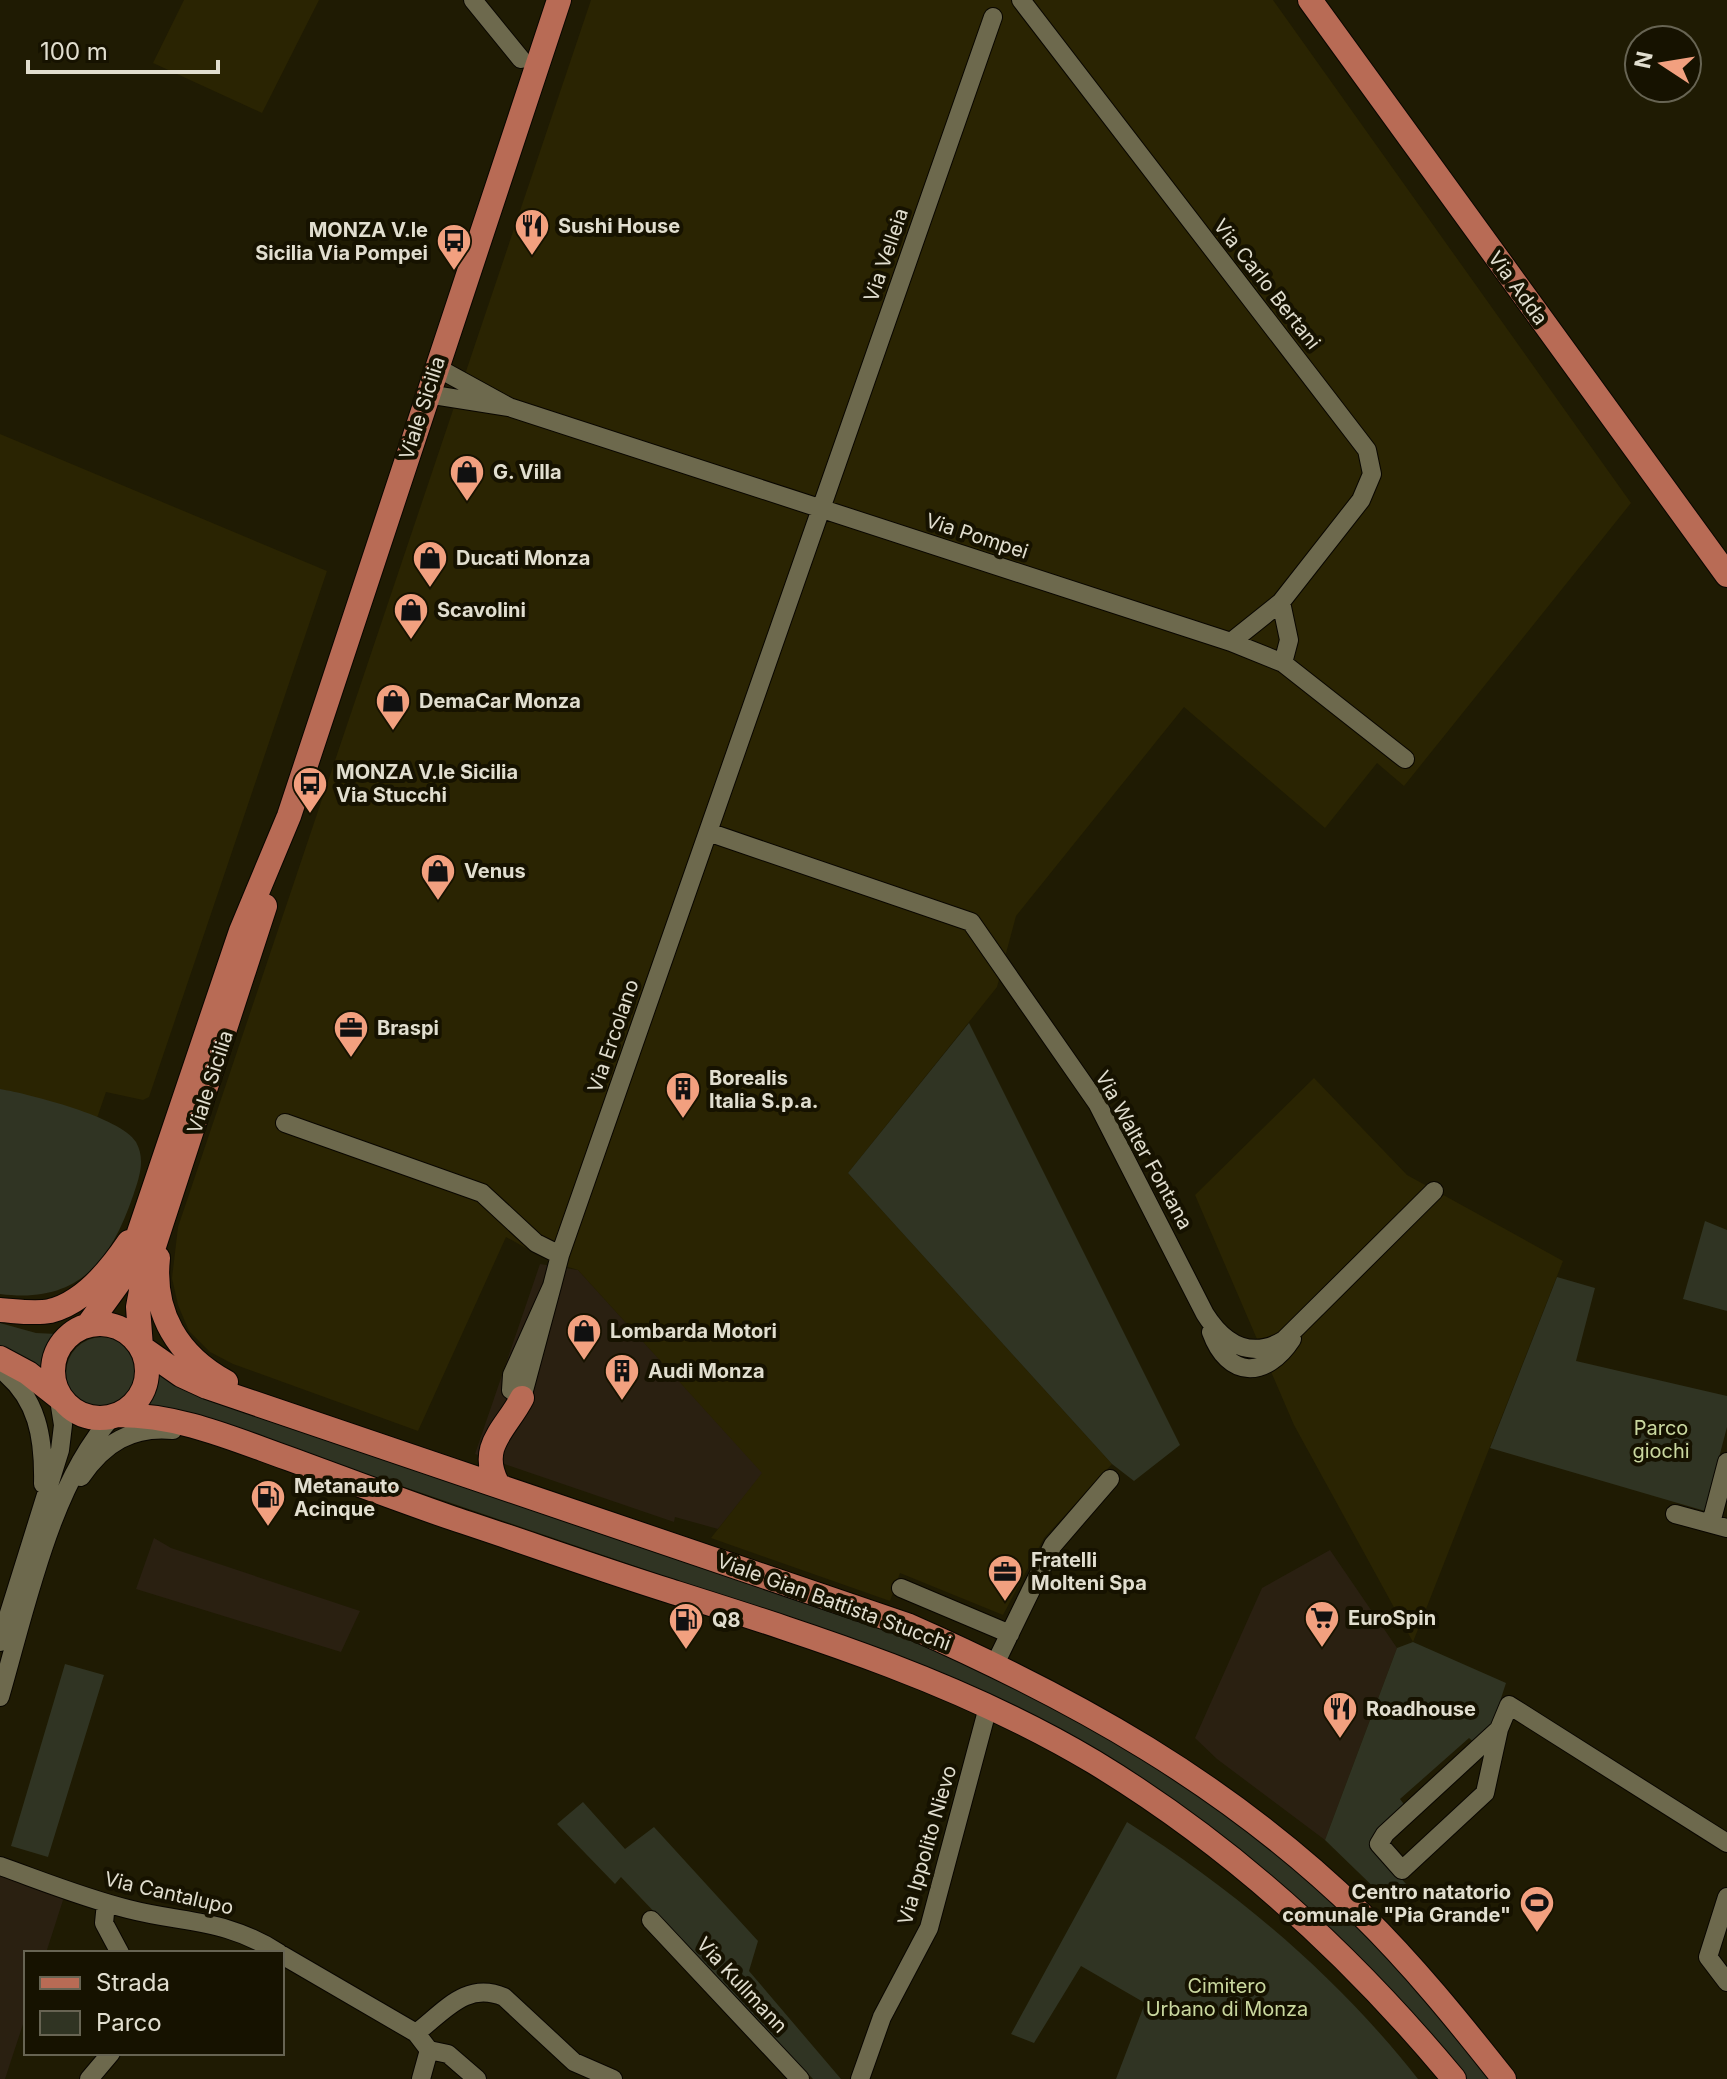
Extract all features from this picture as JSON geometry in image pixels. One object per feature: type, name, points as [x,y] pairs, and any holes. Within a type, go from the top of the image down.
[{"type":"main road","name":"Viale Sicilia","points":[[141,1347],[138,1327],[141,1286],[255,942],[289,816],[559,0]]},
{"type":"main road","name":"Via Adda","points":[[1310,0],[1727,575]]},
{"type":"main road","name":"Viale Sicilia","points":[[84,1326],[125,1274],[241,931],[289,816]]},
{"type":"main road","points":[[178,1180],[160,1243],[156,1278],[165,1319],[186,1352],[202,1368],[277,1410]]},
{"type":"main road","points":[[0,1313],[49,1311],[77,1298],[95,1284],[128,1245],[149,1209]]},
{"type":"main road","name":"Viale Gian Battista Stucchi","points":[[0,1313],[38,1325],[120,1328],[141,1347],[189,1380],[907,1625],[995,1664],[1101,1718],[1192,1777],[1293,1853],[1361,1913],[1405,1960],[1504,2079]]},
{"type":"main road","points":[[61,1397],[53,1373],[55,1358],[65,1338],[84,1326]]},
{"type":"main road","points":[[116,1415],[136,1401],[145,1385],[147,1366],[141,1347]]},
{"type":"main road","name":"Viale Gian Battista Stucchi","points":[[0,1358],[22,1368],[87,1416],[174,1419],[433,1511],[886,1663],[988,1707],[1090,1760],[1208,1840],[1321,1937],[1392,2005],[1454,2079]]},
{"type":"main road","points":[[497,1483],[489,1463],[492,1442],[522,1398]]},
{"type":"street","points":[[473,0],[521,59]]},
{"type":"street","name":"Via Carlo Bertani","points":[[1021,0],[1367,450],[1372,474],[1361,500],[1281,602],[1231,642]]},
{"type":"street","name":"Via Velleia","points":[[821,509],[993,17]]},
{"type":"street","name":"Via Pompei","points":[[436,367],[509,407]]},
{"type":"street","name":"Via Pompei","points":[[427,394],[509,407],[1231,642],[1283,663],[1405,759]]},
{"type":"street","name":"Via Ercolano","points":[[522,1398],[560,1255],[821,509]]},
{"type":"street","points":[[1281,602],[1289,640],[1283,663]]},
{"type":"street","name":"Via Walter Fontana","points":[[708,832],[971,922],[1097,1103],[1205,1314],[1221,1353],[1233,1363],[1248,1368],[1263,1367],[1276,1360],[1301,1324],[1434,1191]]},
{"type":"street","points":[[285,1123],[482,1193],[536,1243],[560,1255]]},
{"type":"street","points":[[0,1369],[27,1395],[38,1422],[43,1484],[39,1543]]},
{"type":"street","points":[[0,1697],[62,1441],[61,1397]]},
{"type":"street","points":[[0,1642],[39,1543],[79,1461],[116,1415]]},
{"type":"street","points":[[39,1543],[90,1463],[117,1440],[133,1432],[171,1430],[268,1452]]},
{"type":"street","points":[[1675,1514],[1719,1525],[1727,1462]]},
{"type":"street","points":[[995,1664],[1053,1545],[1110,1479]]},
{"type":"street","points":[[901,1588],[1010,1634]]},
{"type":"street","points":[[1499,1729],[1385,1834],[1379,1844],[1402,1870],[1485,1793],[1499,1729],[1509,1705],[1727,1843]]},
{"type":"street","name":"Via Ippolito Nievo","points":[[860,2079],[882,2017],[929,1928],[988,1707]]},
{"type":"street","name":"Via Cantalupo","points":[[0,1866],[106,1903],[214,1924],[243,1933],[276,1951]]},
{"type":"street","points":[[1727,1897],[1708,1957],[1727,1982]]},
{"type":"street","points":[[106,1903],[104,1923],[119,1951]]},
{"type":"street","name":"Via Kullmann","points":[[651,1920],[800,2079]]},
{"type":"street","name":"Via Cantalupo","points":[[284,1956],[416,2033],[429,2050],[448,2054],[477,2079]]},
{"type":"street","points":[[416,2033],[470,1992],[491,1991],[504,1997],[574,2062],[613,2079]]},
{"type":"street","points":[[421,2079],[429,2050]]},
{"type":"street","points":[[89,2079],[109,2055]]},
{"type":"shaded area","points":[[184,0],[319,0],[262,113],[153,63]]},
{"type":"shaded area","points":[[591,0],[1273,0],[1631,503],[1404,786],[1377,763],[1325,828],[1184,707],[1016,916],[997,987],[848,1173],[1112,1464],[1044,1538],[1003,1615],[900,1573],[890,1601],[711,1538],[762,1473],[578,1270],[549,1261],[506,1237],[418,1431],[233,1364],[210,1352],[189,1331],[178,1305],[172,1278],[178,1227]]},
{"type":"shaded area","points":[[0,434],[327,571],[149,1097],[143,1100],[106,1092],[97,1118],[0,1089]]},
{"type":"shaded area","points":[[1314,1078],[1407,1175],[1563,1261],[1413,1642],[1294,1425],[1195,1195]]},
{"type":"shaded area","name":"Lombarda Motori","points":[[540,1264],[578,1270],[763,1473],[718,1529],[675,1517],[674,1522],[475,1454]]},
{"type":"shaded area","points":[[154,1538],[171,1548],[360,1611],[341,1652],[136,1589]]},
{"type":"shaded area","points":[[1330,1550],[1397,1648],[1325,1840],[1217,1759],[1195,1738],[1262,1588]]},
{"type":"shaded area","points":[[0,1875],[64,1897],[47,1951],[24,1951],[24,2021],[5,2079],[0,2079]]},
{"type":"green space","points":[[969,1023],[1180,1445],[1134,1481],[1112,1464],[848,1173]]},
{"type":"green space","points":[[0,1089],[52,1101],[94,1116],[127,1133],[139,1149],[141,1162],[137,1182],[113,1241],[87,1274],[70,1285],[50,1292],[0,1294]]},
{"type":"green space","points":[[1705,1221],[1727,1230],[1727,1311],[1683,1299]]},
{"type":"green space","name":"Parco giochi","points":[[1557,1277],[1595,1288],[1576,1361],[1727,1396],[1727,1427],[1705,1511],[1490,1448]]},
{"type":"green space","points":[[0,1323],[36,1333],[57,1334],[47,1351],[43,1371],[0,1351]]},
{"type":"green space","points":[[95,1337],[109,1337],[128,1347],[138,1366],[138,1380],[128,1399],[109,1409],[95,1409],[76,1399],[66,1380],[66,1366],[76,1347]]},
{"type":"green space","points":[[155,1367],[923,1639],[1140,1751],[1304,1873],[1387,1952],[1495,2079],[1463,2079],[1127,1773],[746,1604],[197,1416],[142,1408],[153,1388]]},
{"type":"green space","points":[[1413,1642],[1506,1683],[1491,1729],[1476,1744],[1469,1738],[1400,1799],[1406,1807],[1373,1848],[1407,1885],[1389,1902],[1325,1840],[1397,1648]]},
{"type":"green space","points":[[65,1664],[104,1675],[48,1857],[11,1846]]},
{"type":"green space","points":[[583,1802],[625,1849],[654,1827],[758,1941],[749,1971],[841,2079],[813,2079],[621,1877],[615,1884],[557,1824]]},
{"type":"green space","name":"Cimitero Urbano di Monza","points":[[1127,1822],[1207,1877],[1283,1938],[1354,2006],[1418,2079],[1116,2079],[1145,2003],[1081,1966],[1034,2043],[1011,2034]]},
{"type":"place","name":"Sushi House","points":[[532,257]]},
{"type":"place","name":"MONZA V.le Sicilia Via Pompei","points":[[454,272]]},
{"type":"place","name":"G. Villa","points":[[467,503]]},
{"type":"place","name":"Ducati Monza","points":[[430,589]]},
{"type":"place","name":"Scavolini","points":[[411,641]]},
{"type":"place","name":"DemaCar Monza","points":[[393,732]]},
{"type":"place","name":"MONZA V.le Sicilia Via Stucchi","points":[[310,815]]},
{"type":"place","name":"Venus","points":[[438,902]]},
{"type":"place","name":"Braspi","points":[[351,1059]]},
{"type":"place","name":"Borealis Italia S.p.a.","points":[[683,1120]]},
{"type":"place","name":"Lombarda Motori","points":[[584,1362]]},
{"type":"place","name":"Audi Monza","points":[[622,1402]]},
{"type":"place","name":"Metanauto Acinque","points":[[268,1528]]},
{"type":"place","name":"Fratelli Molteni Spa","points":[[1005,1603]]},
{"type":"place","name":"EuroSpin","points":[[1322,1649]]},
{"type":"place","name":"Q8","points":[[686,1651]]},
{"type":"place","name":"Roadhouse","points":[[1340,1740]]},
{"type":"place","name":"Centro natatorio comunale \"Pia Grande\"","points":[[1537,1934]]}]
